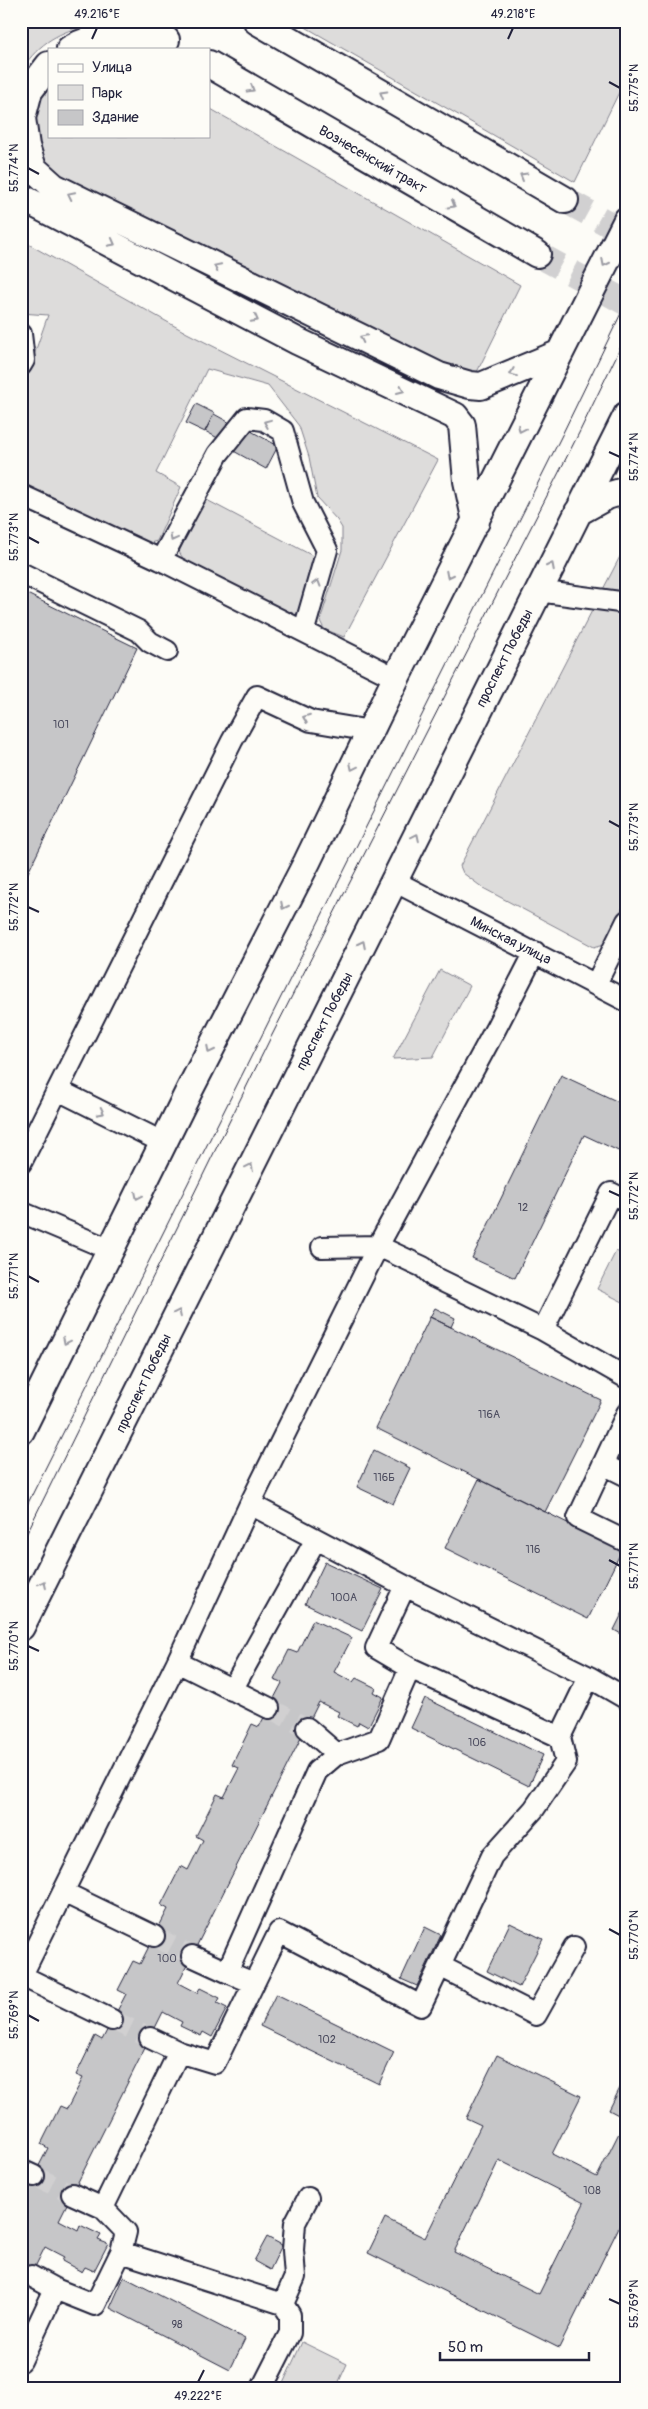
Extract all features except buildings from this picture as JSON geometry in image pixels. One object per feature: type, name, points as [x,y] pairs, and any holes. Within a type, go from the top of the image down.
[{"type":"main road","points":[[136,21],[174,44]]},
{"type":"main road","points":[[257,21],[565,200]]},
{"type":"main road","points":[[72,48],[87,39],[114,34],[174,44]]},
{"type":"main road","name":"Вознесенский тракт","points":[[210,65],[537,254]]},
{"type":"main road","points":[[48,66],[29,91],[22,118],[26,146],[33,168],[54,186],[440,376],[470,385],[481,386],[558,354]]},
{"type":"main road","points":[[21,197],[297,341],[455,416],[462,426],[467,481],[476,522]]},
{"type":"main road","points":[[21,1431],[396,678],[476,522],[558,354],[627,220]]},
{"type":"main road","name":"проспект Победы","points":[[21,1627],[627,415]]},
{"type":"main road","points":[[578,512],[607,496],[627,490]]},
{"type":"street","points":[[21,334],[24,360],[21,365]]},
{"type":"street","points":[[161,560],[218,454],[247,418],[264,420],[283,430],[303,503],[326,550],[304,630]]},
{"type":"street","points":[[24,503],[161,560],[304,630],[396,678]]},
{"type":"street","points":[[21,573],[139,631],[150,642],[167,651]]},
{"type":"street","points":[[538,591],[627,603]]},
{"type":"street","points":[[21,1163],[232,741],[257,696],[311,721],[371,731]]},
{"type":"street","name":"Минская улица","points":[[394,881],[535,952],[627,1002]]},
{"type":"street","points":[[596,984],[627,921]]},
{"type":"street","points":[[112,2020],[21,1976],[178,1662],[250,1504],[378,1246],[535,952]]},
{"type":"street","points":[[58,1090],[164,1143]]},
{"type":"street","points":[[543,1330],[611,1193],[627,1201]]},
{"type":"street","points":[[21,1212],[111,1250]]},
{"type":"street","points":[[322,1247],[378,1246],[424,1267],[434,1277],[543,1330],[627,1378]]},
{"type":"street","points":[[627,1413],[578,1518],[627,1542]]},
{"type":"street","points":[[603,1464],[627,1476]]},
{"type":"street","points":[[250,1504],[405,1586],[589,1677],[627,1699]]},
{"type":"street","points":[[232,1690],[316,1539]]},
{"type":"street","points":[[405,1586],[376,1648],[410,1668],[560,1737]]},
{"type":"street","points":[[178,1662],[269,1708]]},
{"type":"street","points":[[227,1972],[317,1771],[337,1754],[379,1739],[410,1668]]},
{"type":"street","points":[[150,2038],[179,2052],[216,2063],[279,1932],[421,2006],[492,1856],[534,1809],[566,1762],[560,1737],[589,1677]]},
{"type":"street","points":[[307,1728],[337,1754]]},
{"type":"street","points":[[64,1892],[154,1936]]},
{"type":"street","points":[[440,1966],[536,2015],[574,1947]]},
{"type":"street","points":[[192,1956],[254,1983]]},
{"type":"street","points":[[103,2208],[179,2052]]},
{"type":"street","points":[[31,2276],[56,2289],[95,2305],[121,2252],[126,2232],[103,2208],[72,2194]]},
{"type":"street","points":[[283,2304],[295,2277],[293,2250],[295,2223],[308,2198]]},
{"type":"street","points":[[121,2252],[283,2304],[290,2315],[290,2333],[262,2388]]},
{"type":"street","points":[[21,2361],[56,2289]]},
{"type":"green space","points":[[21,21],[88,21],[91,23],[51,39],[36,52],[21,70]]},
{"type":"green space","points":[[295,21],[627,21],[627,76],[575,182]]},
{"type":"green space","points":[[48,85],[48,138],[210,138],[210,109],[520,285],[477,372],[449,372],[82,192],[44,164],[33,137],[37,102]]},
{"type":"green space","points":[[21,240],[187,333],[438,460],[344,637],[324,629],[320,621],[342,550],[342,528],[317,498],[309,457],[299,426],[268,386],[207,369],[156,473],[181,487],[157,541],[146,544],[21,483],[21,392],[48,315],[21,313]]},
{"type":"green space","points":[[203,498],[315,557],[301,612],[294,615],[186,563],[179,552]]},
{"type":"green space","points":[[627,543],[627,899],[604,944],[594,947],[483,888],[463,873],[460,866]]},
{"type":"green space","points":[[440,970],[470,986],[433,1057],[393,1059]]},
{"type":"green space","points":[[616,1251],[627,1257],[627,1304],[597,1289]]},
{"type":"green space","points":[[302,2342],[347,2364],[336,2388],[281,2388]]},
{"type":"tunnel","points":[[565,200],[627,234]]},
{"type":"tunnel","points":[[537,254],[627,303]]},
{"type":"tunnel","points":[[269,1708],[307,1728]]},
{"type":"tunnel","points":[[154,1936],[192,1956]]},
{"type":"tunnel","points":[[112,2020],[150,2038]]},
{"type":"tunnel","points":[[34,2176],[72,2194]]},
{"type":"tram line","points":[[21,1517],[561,437],[627,301]]},
{"type":"tram line","points":[[21,1545],[269,1041],[579,433],[627,334]]}]
